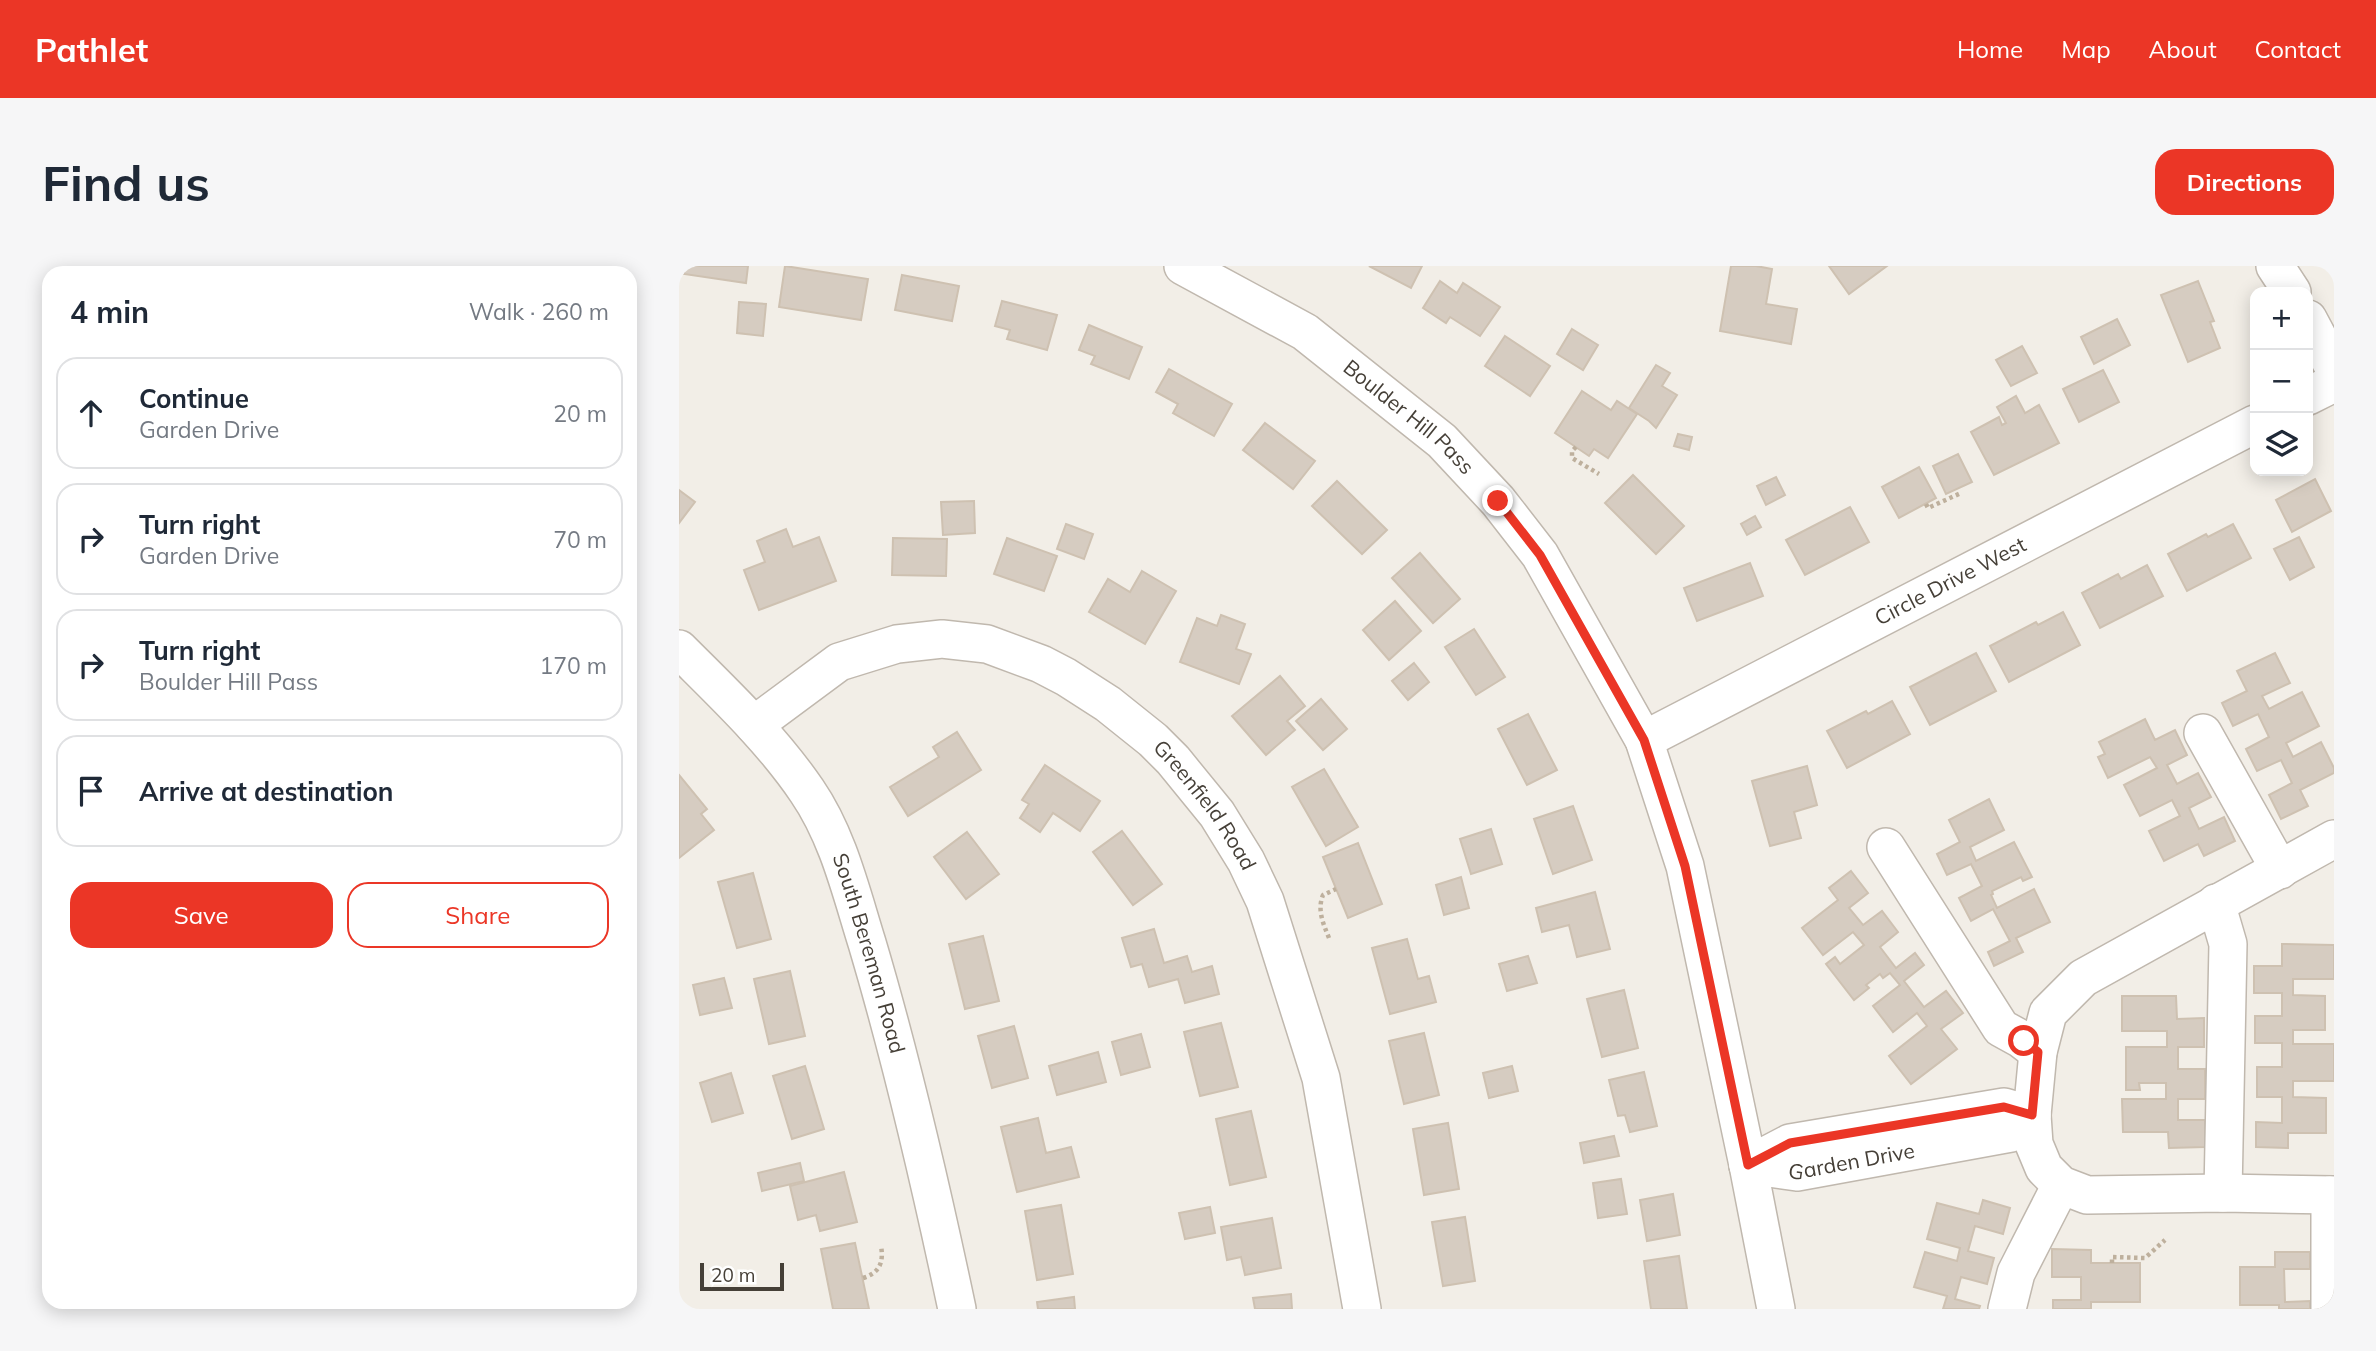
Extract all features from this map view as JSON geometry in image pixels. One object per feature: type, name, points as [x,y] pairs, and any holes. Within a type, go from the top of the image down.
[{"type":"street","name":"Boulder Hill Pass","points":[[1183,266],[1305,332],[1442,441],[1498,501],[1540,555],[1644,740],[1685,866],[1776,1309]]},
{"type":"street","points":[[2275,266],[2289,287]]},
{"type":"street","points":[[2313,328],[2334,368]]},
{"type":"street","points":[[2313,394],[2334,383]]},
{"type":"street","name":"Circle Drive West","points":[[1644,740],[2250,427]]},
{"type":"street","name":"Greenfield Road","points":[[754,725],[839,662],[897,644],[942,639],[987,644],[1041,664],[1108,704],[1153,740],[1217,814],[1246,861],[1265,901],[1321,1079],[1362,1309]]},
{"type":"street","name":"South Bereman Road","points":[[679,649],[754,725],[807,791],[828,827],[844,868],[893,1032],[957,1309]]},
{"type":"street","points":[[2203,733],[2280,870]]},
{"type":"street","points":[[2330,1309],[2332,1195],[2087,1195],[2061,1185],[2044,1168],[2034,1144],[2032,1115],[2038,1052],[2048,1013],[2083,978],[2334,839]]},
{"type":"street","points":[[1887,847],[2001,1028],[2038,1052]]},
{"type":"street","points":[[2216,903],[2228,944],[2223,1193]]},
{"type":"street","name":"Garden Drive","points":[[1748,1165],[1797,1172],[2011,1133],[2032,1115]]},
{"type":"street","points":[[2007,1309],[2016,1273],[2061,1185]]},
{"type":"path","points":[[1576,447],[1572,451],[1572,458],[1599,474]]},
{"type":"path","points":[[1926,504],[1928,508],[1961,493]]},
{"type":"path","points":[[1329,938],[1319,904],[1323,895],[1336,889]]},
{"type":"path","points":[[2112,1263],[2112,1257],[2145,1258],[2165,1240]]},
{"type":"path","points":[[863,1278],[878,1270],[883,1257],[881,1246]]},
{"type":"building","points":[[685,266],[748,266],[746,283],[684,274]]},
{"type":"building","points":[[785,266],[868,279],[861,320],[779,307]]},
{"type":"building","points":[[1369,266],[1422,266],[1411,288]]},
{"type":"building","points":[[1731,266],[1772,269],[1766,304],[1797,309],[1791,344],[1720,331]]},
{"type":"building","points":[[1829,266],[1887,266],[1849,294]]},
{"type":"building","points":[[902,275],[959,286],[952,321],[895,310]]},
{"type":"building","points":[[1440,281],[1457,293],[1463,283],[1500,307],[1480,336],[1450,317],[1446,323],[1423,308]]},
{"type":"building","points":[[2198,281],[2214,321],[2210,322],[2220,348],[2188,362],[2161,295]]},
{"type":"building","points":[[1002,301],[1057,315],[1047,350],[1007,339],[1010,330],[995,326]]},
{"type":"building","points":[[739,302],[766,304],[763,336],[737,333]]},
{"type":"building","points":[[2117,319],[2130,345],[2094,364],[2081,337]]},
{"type":"building","points":[[1089,325],[1142,347],[1129,379],[1091,364],[1095,356],[1079,350]]},
{"type":"building","points":[[1572,329],[1598,345],[1583,370],[1557,354]]},
{"type":"building","points":[[1505,336],[1550,366],[1530,396],[1485,366]]},
{"type":"building","points":[[2022,346],[2037,373],[2011,386],[1996,360]]},
{"type":"building","points":[[1656,365],[1670,373],[1662,386],[1677,395],[1656,428],[1629,408]]},
{"type":"building","points":[[1169,369],[1232,404],[1214,436],[1173,413],[1178,404],[1156,392]]},
{"type":"building","points":[[2103,370],[2119,402],[2079,422],[2063,389]]},
{"type":"building","points":[[1582,391],[1611,410],[1617,401],[1637,414],[1608,458],[1594,449],[1589,456],[1555,433]]},
{"type":"building","points":[[2016,396],[2025,413],[2039,405],[2059,443],[1994,475],[1971,432],[1999,417],[2002,425],[2006,423],[1997,407]]},
{"type":"building","points":[[1265,423],[1315,461],[1293,489],[1243,450]]},
{"type":"building","points":[[1678,434],[1692,437],[1689,450],[1674,446]]},
{"type":"building","points":[[1958,454],[1972,482],[1946,494],[1933,466]]},
{"type":"building","points":[[1919,467],[1936,498],[1899,518],[1882,487]]},
{"type":"building","points":[[1633,475],[1684,526],[1656,554],[1605,503]]},
{"type":"building","points":[[1776,477],[1785,495],[1766,505],[1757,486]]},
{"type":"building","points":[[2315,479],[2331,511],[2292,532],[2276,500]]},
{"type":"building","points":[[1337,481],[1387,530],[1362,554],[1312,506]]},
{"type":"building","points":[[679,490],[695,502],[679,523]]},
{"type":"building","points":[[974,501],[975,533],[943,535],[941,502]]},
{"type":"building","points":[[1850,507],[1869,542],[1805,575],[1786,540]]},
{"type":"building","points":[[1755,516],[1761,527],[1747,535],[1741,524]]},
{"type":"building","points":[[1066,524],[1093,534],[1084,559],[1057,549]]},
{"type":"building","points":[[2233,524],[2251,558],[2187,591],[2168,554],[2206,534],[2208,537]]},
{"type":"building","points":[[786,529],[793,547],[819,537],[836,581],[759,610],[744,570],[765,562],[757,541]]},
{"type":"building","points":[[2299,537],[2314,567],[2290,580],[2274,549]]},
{"type":"building","points":[[893,538],[947,539],[946,576],[892,575]]},
{"type":"building","points":[[1007,538],[1057,556],[1044,591],[994,574]]},
{"type":"building","points":[[1420,553],[1460,599],[1433,623],[1392,578]]},
{"type":"building","points":[[1750,563],[1763,596],[1697,621],[1684,588]]},
{"type":"building","points":[[2147,565],[2163,596],[2100,628],[2082,593],[2118,574],[2121,579]]},
{"type":"building","points":[[1142,571],[1176,591],[1145,644],[1089,612],[1108,579],[1130,592]]},
{"type":"building","points":[[1395,601],[1421,631],[1389,660],[1363,630]]},
{"type":"building","points":[[2063,612],[2080,645],[2009,682],[1990,646],[2036,622],[2038,625]]},
{"type":"building","points":[[1221,615],[1245,624],[1236,649],[1251,654],[1239,684],[1180,662],[1197,618],[1217,626]]},
{"type":"building","points":[[1474,629],[1505,677],[1476,695],[1445,647]]},
{"type":"building","points":[[1976,653],[1996,691],[1930,725],[1910,687]]},
{"type":"building","points":[[2275,653],[2290,683],[2262,696],[2269,709],[2302,692],[2319,726],[2286,743],[2293,757],[2321,742],[2334,768],[2334,773],[2300,790],[2308,806],[2281,819],[2269,795],[2292,783],[2281,760],[2257,771],[2246,749],[2269,737],[2258,714],[2233,726],[2222,703],[2247,691],[2237,671]]},
{"type":"building","points":[[1414,663],[1429,682],[1408,700],[1392,681]]},
{"type":"building","points":[[1280,676],[1305,706],[1287,721],[1295,730],[1266,755],[1232,716]]},
{"type":"building","points":[[1321,699],[1347,729],[1323,750],[1296,721]]},
{"type":"building","points":[[1892,701],[1910,734],[1847,768],[1827,731]]},
{"type":"building","points":[[1528,714],[1557,770],[1527,785],[1498,729]]},
{"type":"building","points":[[2145,719],[2155,740],[2175,730],[2187,755],[2167,765],[2177,784],[2198,773],[2211,797],[2189,808],[2199,829],[2224,817],[2235,841],[2204,856],[2198,844],[2164,861],[2149,831],[2180,816],[2172,800],[2140,816],[2124,785],[2157,768],[2150,757],[2108,778],[2098,757],[2105,754],[2099,742]]},
{"type":"building","points":[[957,732],[981,770],[908,816],[890,787],[939,757],[933,747]]},
{"type":"building","points":[[1045,765],[1100,801],[1080,831],[1053,813],[1040,832],[1020,818],[1029,804],[1022,800]]},
{"type":"building","points":[[1807,766],[1817,805],[1794,812],[1801,838],[1770,846],[1752,781]]},
{"type":"building","points":[[1324,769],[1358,827],[1326,846],[1292,787]]},
{"type":"building","points":[[679,775],[707,809],[701,814],[714,830],[679,858]]},
{"type":"building","points":[[1989,799],[2004,830],[1970,847],[1976,861],[2014,842],[2032,877],[2023,881],[2021,877],[1992,891],[1997,908],[2034,889],[2050,922],[2016,938],[2023,952],[1994,966],[1988,952],[2010,941],[1993,909],[1971,921],[1959,898],[1982,886],[1971,864],[1947,875],[1937,854],[1960,842],[1949,820]]},
{"type":"building","points":[[1573,806],[1592,860],[1553,874],[1534,819]]},
{"type":"building","points":[[1491,829],[1502,864],[1471,874],[1460,839]]},
{"type":"building","points":[[1122,831],[1162,884],[1133,905],[1093,852]]},
{"type":"building","points":[[967,832],[999,874],[966,899],[934,857]]},
{"type":"building","points":[[1358,843],[1382,904],[1348,918],[1323,857]]},
{"type":"building","points":[[1851,871],[1868,893],[1849,908],[1863,925],[1882,911],[1898,932],[1880,947],[1896,968],[1915,953],[1924,965],[1904,981],[1924,1007],[1946,991],[1963,1013],[1941,1029],[1957,1049],[1911,1084],[1889,1056],[1927,1026],[1917,1013],[1893,1032],[1873,1006],[1900,985],[1890,973],[1883,978],[1880,974],[1866,985],[1869,988],[1854,1000],[1826,964],[1835,957],[1840,964],[1864,945],[1853,932],[1823,955],[1802,928],[1838,900],[1829,888]]},
{"type":"building","points":[[753,873],[771,939],[737,948],[718,882]]},
{"type":"building","points":[[1461,877],[1469,908],[1444,915],[1436,885]]},
{"type":"building","points":[[1595,892],[1610,949],[1577,957],[1569,925],[1542,932],[1536,908]]},
{"type":"building","points":[[1154,929],[1164,963],[1187,956],[1192,972],[1212,966],[1219,994],[1185,1003],[1178,979],[1149,987],[1142,964],[1131,967],[1122,938]]},
{"type":"building","points":[[983,936],[999,1001],[965,1009],[949,944]]},
{"type":"building","points":[[1407,939],[1418,979],[1429,976],[1436,1002],[1390,1014],[1372,948]]},
{"type":"building","points":[[2282,944],[2334,945],[2334,979],[2293,979],[2293,995],[2325,996],[2325,1030],[2293,1030],[2293,1044],[2334,1044],[2334,1081],[2293,1081],[2293,1097],[2326,1098],[2326,1133],[2288,1133],[2288,1148],[2256,1147],[2256,1122],[2282,1123],[2282,1097],[2257,1097],[2257,1067],[2282,1067],[2282,1043],[2255,1043],[2255,1016],[2282,1016],[2282,993],[2254,993],[2254,966],[2282,966]]},
{"type":"building","points":[[1528,956],[1537,983],[1507,991],[1499,964]]},
{"type":"building","points":[[790,971],[805,1036],[769,1044],[754,979]]},
{"type":"building","points":[[724,978],[732,1008],[700,1015],[693,985]]},
{"type":"building","points":[[1624,990],[1638,1048],[1602,1057],[1587,999]]},
{"type":"building","points":[[2122,996],[2176,996],[2177,1019],[2204,1018],[2204,1047],[2178,1047],[2178,1069],[2205,1069],[2205,1099],[2178,1099],[2178,1120],[2205,1120],[2205,1147],[2169,1148],[2168,1132],[2123,1132],[2122,1099],[2166,1099],[2166,1083],[2139,1083],[2140,1090],[2126,1090],[2126,1047],[2167,1047],[2167,1031],[2122,1031]]},
{"type":"building","points":[[1221,1023],[1238,1087],[1200,1096],[1184,1032]]},
{"type":"building","points":[[1014,1026],[1028,1078],[992,1088],[978,1036]]},
{"type":"building","points":[[1424,1033],[1439,1095],[1404,1104],[1389,1041]]},
{"type":"building","points":[[1141,1034],[1150,1067],[1121,1075],[1112,1042]]},
{"type":"building","points":[[1098,1052],[1106,1082],[1057,1095],[1049,1066]]},
{"type":"building","points":[[805,1066],[824,1129],[792,1139],[773,1076]]},
{"type":"building","points":[[1512,1066],[1518,1091],[1489,1098],[1483,1073]]},
{"type":"building","points":[[1644,1072],[1657,1126],[1630,1132],[1625,1115],[1618,1116],[1609,1080]]},
{"type":"building","points":[[731,1073],[743,1113],[712,1122],[700,1083]]},
{"type":"building","points":[[1251,1111],[1266,1177],[1230,1185],[1216,1119]]},
{"type":"building","points":[[1038,1118],[1046,1153],[1071,1147],[1079,1177],[1017,1192],[1001,1127]]},
{"type":"building","points":[[1448,1123],[1459,1189],[1424,1195],[1413,1129]]},
{"type":"building","points":[[1614,1136],[1619,1156],[1584,1163],[1580,1143]]},
{"type":"building","points":[[800,1163],[804,1181],[762,1191],[758,1173]]},
{"type":"building","points":[[844,1172],[857,1222],[820,1231],[816,1215],[798,1220],[790,1186]]},
{"type":"building","points":[[1621,1179],[1627,1214],[1598,1218],[1593,1183]]},
{"type":"building","points":[[1673,1194],[1680,1235],[1647,1241],[1640,1200]]},
{"type":"building","points":[[1983,1200],[2010,1208],[2003,1234],[1975,1226],[1968,1251],[1994,1258],[1987,1284],[1961,1277],[1955,1299],[1980,1306],[1979,1309],[1943,1309],[1947,1296],[1914,1287],[1925,1252],[1957,1261],[1960,1248],[1927,1239],[1937,1203],[1979,1214]]},
{"type":"building","points":[[1061,1205],[1073,1274],[1037,1280],[1025,1211]]},
{"type":"building","points":[[1210,1207],[1215,1233],[1185,1239],[1179,1213]]},
{"type":"building","points":[[1465,1217],[1475,1281],[1443,1286],[1432,1222]]},
{"type":"building","points":[[1272,1218],[1281,1268],[1245,1275],[1241,1257],[1227,1260],[1221,1227]]},
{"type":"building","points":[[855,1243],[869,1309],[833,1309],[821,1249]]},
{"type":"building","points":[[2052,1249],[2091,1250],[2091,1263],[2140,1263],[2140,1302],[2091,1302],[2091,1309],[2053,1309],[2053,1300],[2081,1300],[2081,1277],[2052,1277]]},
{"type":"building","points":[[2275,1252],[2310,1252],[2310,1269],[2284,1269],[2285,1302],[2310,1301],[2310,1309],[2279,1309],[2279,1305],[2240,1305],[2240,1267],[2275,1267]]},
{"type":"building","points":[[1679,1256],[1687,1309],[1651,1309],[1644,1261]]},
{"type":"building","points":[[1291,1294],[1292,1309],[1255,1309],[1253,1298]]},
{"type":"building","points":[[1074,1297],[1075,1309],[1038,1309],[1037,1302]]},
{"type":"route","points":[[1498,501],[1540,555],[1644,740],[1685,866],[1748,1165],[1790,1143],[2004,1107],[2032,1115],[2038,1052],[2024,1041]]}]
